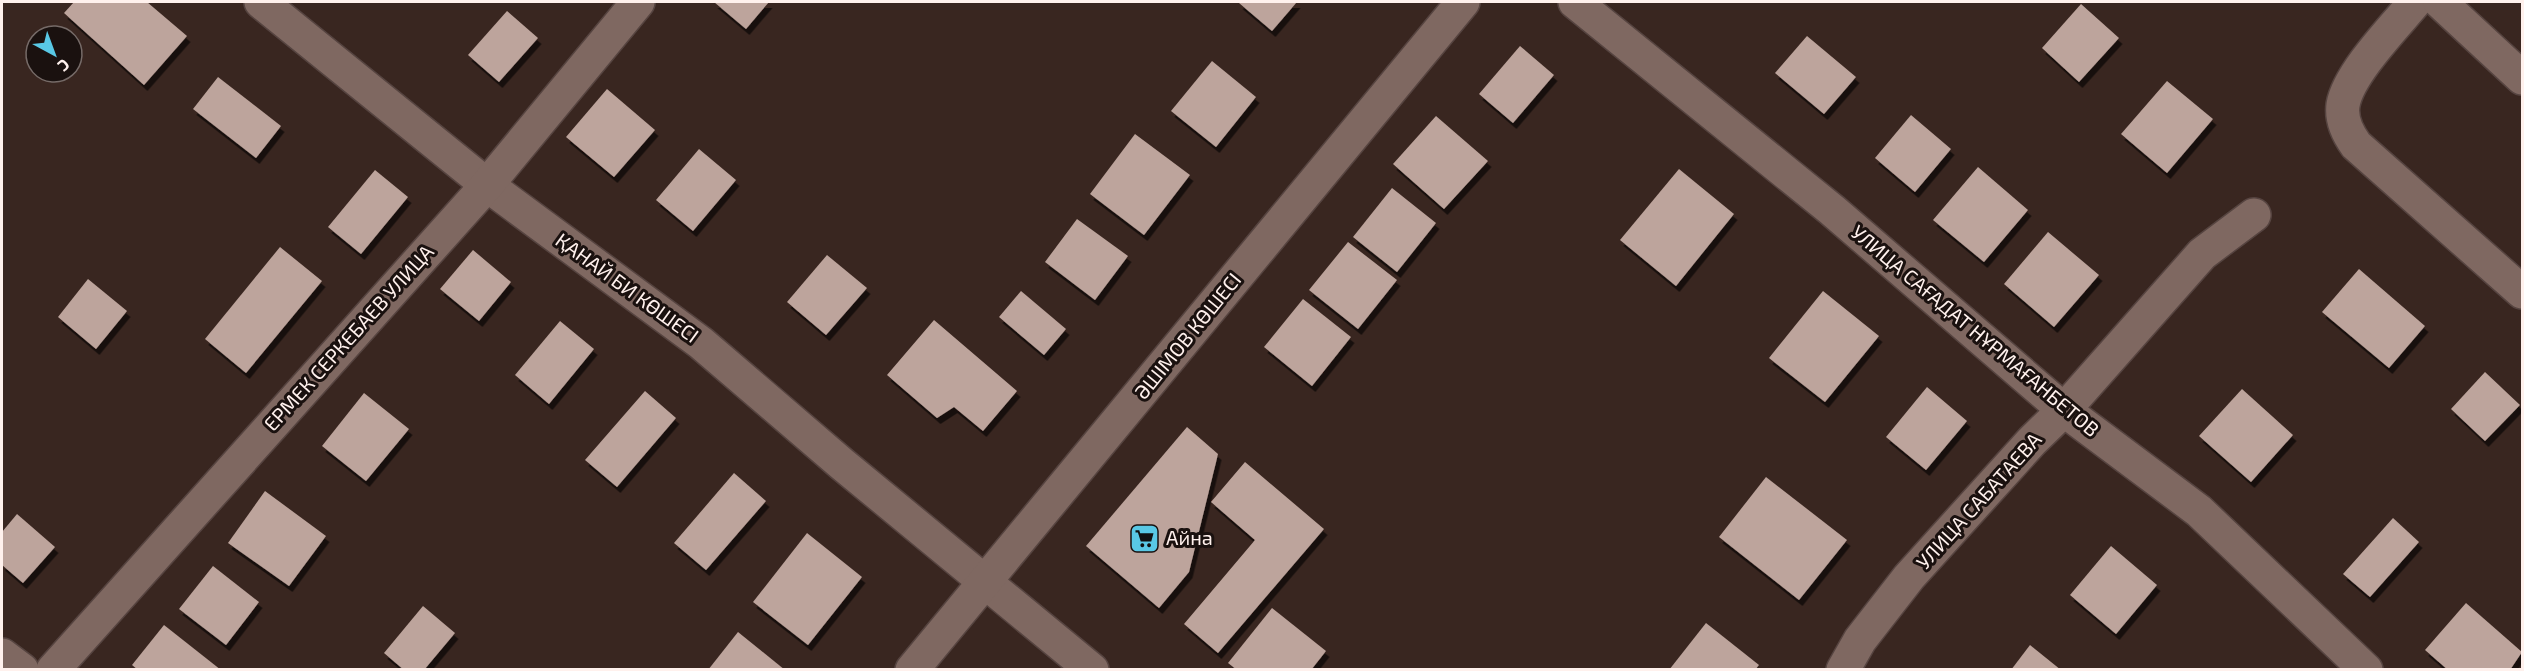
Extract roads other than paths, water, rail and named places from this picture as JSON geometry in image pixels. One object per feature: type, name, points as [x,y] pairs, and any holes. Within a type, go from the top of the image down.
[{"type":"street","name":"ҚАНАЙ БИ КӨШЕСІ","points":[[261,2],[487,185],[701,343],[842,464],[1092,669]]},
{"type":"street","name":"ЕРМЕК СЕРКЕБАЕВ УЛИЦА","points":[[53,669],[487,185],[638,2]]},
{"type":"street","name":"ӘШІМОВ КӨШЕСІ","points":[[912,669],[1463,2]]},
{"type":"street","name":"УЛИЦА САҒАДАТ НҰРМАҒАНБЕТОВ","points":[[1575,2],[1832,210],[2064,410],[2199,511],[2366,669]]},
{"type":"street","points":[[2415,2],[2365,63],[2348,92],[2343,106],[2350,137],[2356,145],[2523,292]]},
{"type":"street","points":[[2440,2],[2523,78]]},
{"type":"street","name":"УЛИЦА САБАТАЕВА","points":[[1843,669],[1860,640],[1909,577],[2032,441],[2064,410],[2202,254],[2254,215]]},
{"type":"street","points":[[2,655],[21,669]]},
{"type":"place","name":"Айна","points":[[1145,538]]}]
